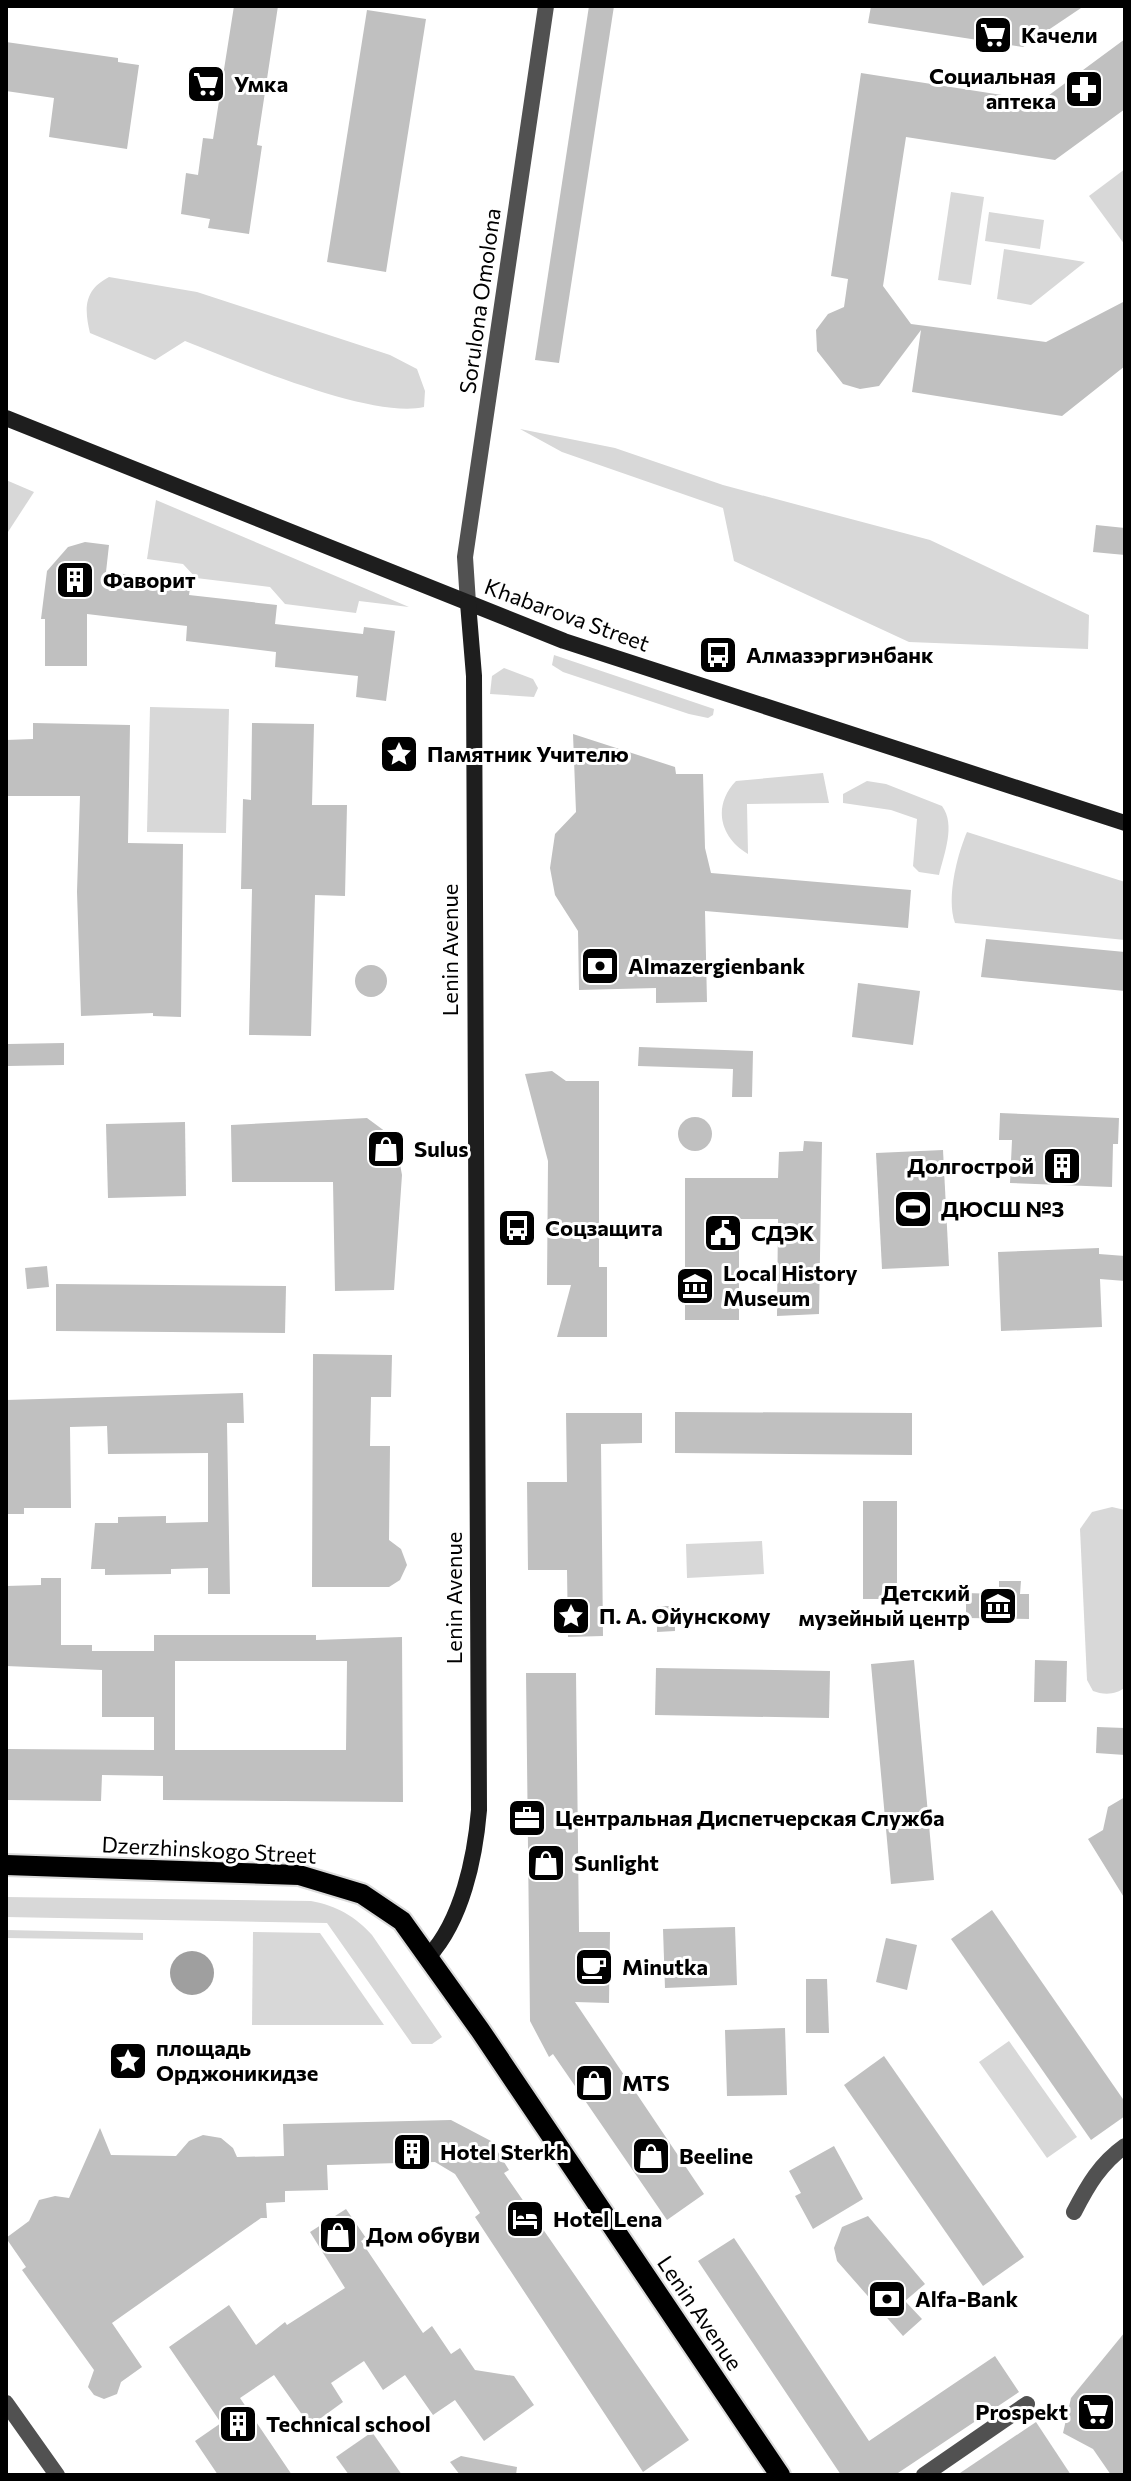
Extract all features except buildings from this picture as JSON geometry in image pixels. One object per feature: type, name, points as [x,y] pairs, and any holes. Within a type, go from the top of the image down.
[{"type":"main road","name":"Khabarova Street","points":[[6,418],[564,641],[1125,823]]},
{"type":"main road","name":"Lenin Avenue","points":[[468,603],[474,676],[479,1810],[463,1888],[453,1917],[429,1956],[780,2475]]},
{"type":"main road","name":"Dzerzhinskogo Street","points":[[6,1865],[237,1871],[320,1879],[383,1906],[402,1921],[429,1956]]},
{"type":"street","name":"Sorulona Omolona","points":[[468,603],[465,557],[546,6]]},
{"type":"street","points":[[1074,2212],[1108,2158],[1125,2146]]},
{"type":"street","points":[[6,2403],[57,2475]]},
{"type":"street","points":[[924,2475],[1027,2404]]},
{"type":"shaded area","points":[[1125,169],[1125,245],[1089,196]]},
{"type":"shaded area","points":[[951,192],[984,197],[971,285],[938,280]]},
{"type":"shaded area","points":[[989,212],[1044,220],[1040,249],[985,241]]},
{"type":"shaded area","points":[[1004,249],[1085,262],[1031,305],[997,299]]},
{"type":"shaded area","points":[[109,277],[197,292],[390,355],[417,369],[425,391],[424,407],[372,405],[339,397],[185,341],[155,360],[90,333],[87,308],[90,294]]},
{"type":"shaded area","points":[[520,429],[615,448],[723,485],[930,540],[1089,615],[1088,649],[909,642],[734,561],[723,508],[562,452]]},
{"type":"shaded area","points":[[6,480],[34,492],[6,535]]},
{"type":"shaded area","points":[[156,500],[409,607],[359,601],[356,613],[285,604],[270,587],[196,578],[183,564],[147,559]]},
{"type":"shaded area","points":[[554,655],[714,709],[713,715],[708,718],[689,714],[563,672],[552,665]]},
{"type":"shaded area","points":[[504,668],[533,679],[538,688],[534,697],[490,694],[492,676]]},
{"type":"shaded area","points":[[150,707],[229,709],[226,833],[147,832]]},
{"type":"shaded area","points":[[823,773],[829,803],[747,804],[748,854],[731,839],[722,821],[722,811],[728,791],[736,781]]},
{"type":"shaded area","points":[[867,781],[886,784],[942,806],[949,831],[939,875],[919,872],[913,866],[917,819],[891,810],[843,803],[843,794]]},
{"type":"shaded area","points":[[967,832],[1125,882],[1125,940],[955,923],[952,890]]},
{"type":"shaded area","points":[[1112,1507],[1125,1510],[1125,1687],[1118,1692],[1105,1694],[1093,1691],[1087,1680],[1080,1529],[1092,1512]]},
{"type":"shaded area","points":[[762,1541],[764,1574],[687,1578],[686,1544]]},
{"type":"shaded area","points":[[6,1897],[311,1901],[329,1906],[352,1917],[372,1935],[442,2037],[432,2044],[412,2044],[327,1923],[6,1917]]},
{"type":"shaded area","points":[[6,1930],[143,1933],[143,1940],[6,1938]]},
{"type":"shaded area","points":[[253,1932],[320,1933],[384,2025],[252,2025]]},
{"type":"shaded area","points":[[192,1951],[207,1958],[214,1973],[207,1988],[192,1995],[177,1988],[170,1973],[177,1958]]},
{"type":"shaded area","points":[[1009,2041],[1077,2137],[1047,2158],[979,2062]]},
{"type":"place","name":"Качели","points":[[993,35]]},
{"type":"place","name":"Умка","points":[[206,84]]},
{"type":"place","name":"Социальная аптека","points":[[1084,89]]},
{"type":"place","name":"Фаворит","points":[[75,580]]},
{"type":"place","name":"Алмазэргиэнбанк","points":[[718,655]]},
{"type":"place","name":"Памятник Учителю","points":[[399,754]]},
{"type":"place","name":"Almazergienbank","points":[[600,966]]},
{"type":"place","name":"Sulus","points":[[386,1149]]},
{"type":"place","name":"Долгострой","points":[[1062,1166]]},
{"type":"place","name":"ДЮСШ №3","points":[[913,1209]]},
{"type":"place","name":"Соцзащита","points":[[517,1228]]},
{"type":"place","name":"СДЭК","points":[[723,1233]]},
{"type":"place","name":"Local History Museum","points":[[695,1286]]},
{"type":"place","name":"Детский музейный центр","points":[[998,1606]]},
{"type":"place","name":"П. А. Ойунскому","points":[[571,1616]]},
{"type":"place","name":"Центральная Диспетчерская Служба","points":[[527,1818]]},
{"type":"place","name":"Sunlight","points":[[546,1863]]},
{"type":"place","name":"Minutka","points":[[594,1967]]},
{"type":"place","name":"площадь Орджоникидзе","points":[[128,2061]]},
{"type":"place","name":"MTS","points":[[594,2083]]},
{"type":"place","name":"Hotel Sterkh","points":[[412,2152]]},
{"type":"place","name":"Beeline","points":[[651,2156]]},
{"type":"place","name":"Hotel Lena","points":[[525,2219]]},
{"type":"place","name":"Дом обуви","points":[[338,2235]]},
{"type":"place","name":"Alfa-Bank","points":[[887,2299]]},
{"type":"place","name":"Prospekt","points":[[1096,2412]]},
{"type":"place","name":"Technical school","points":[[238,2424]]}]
